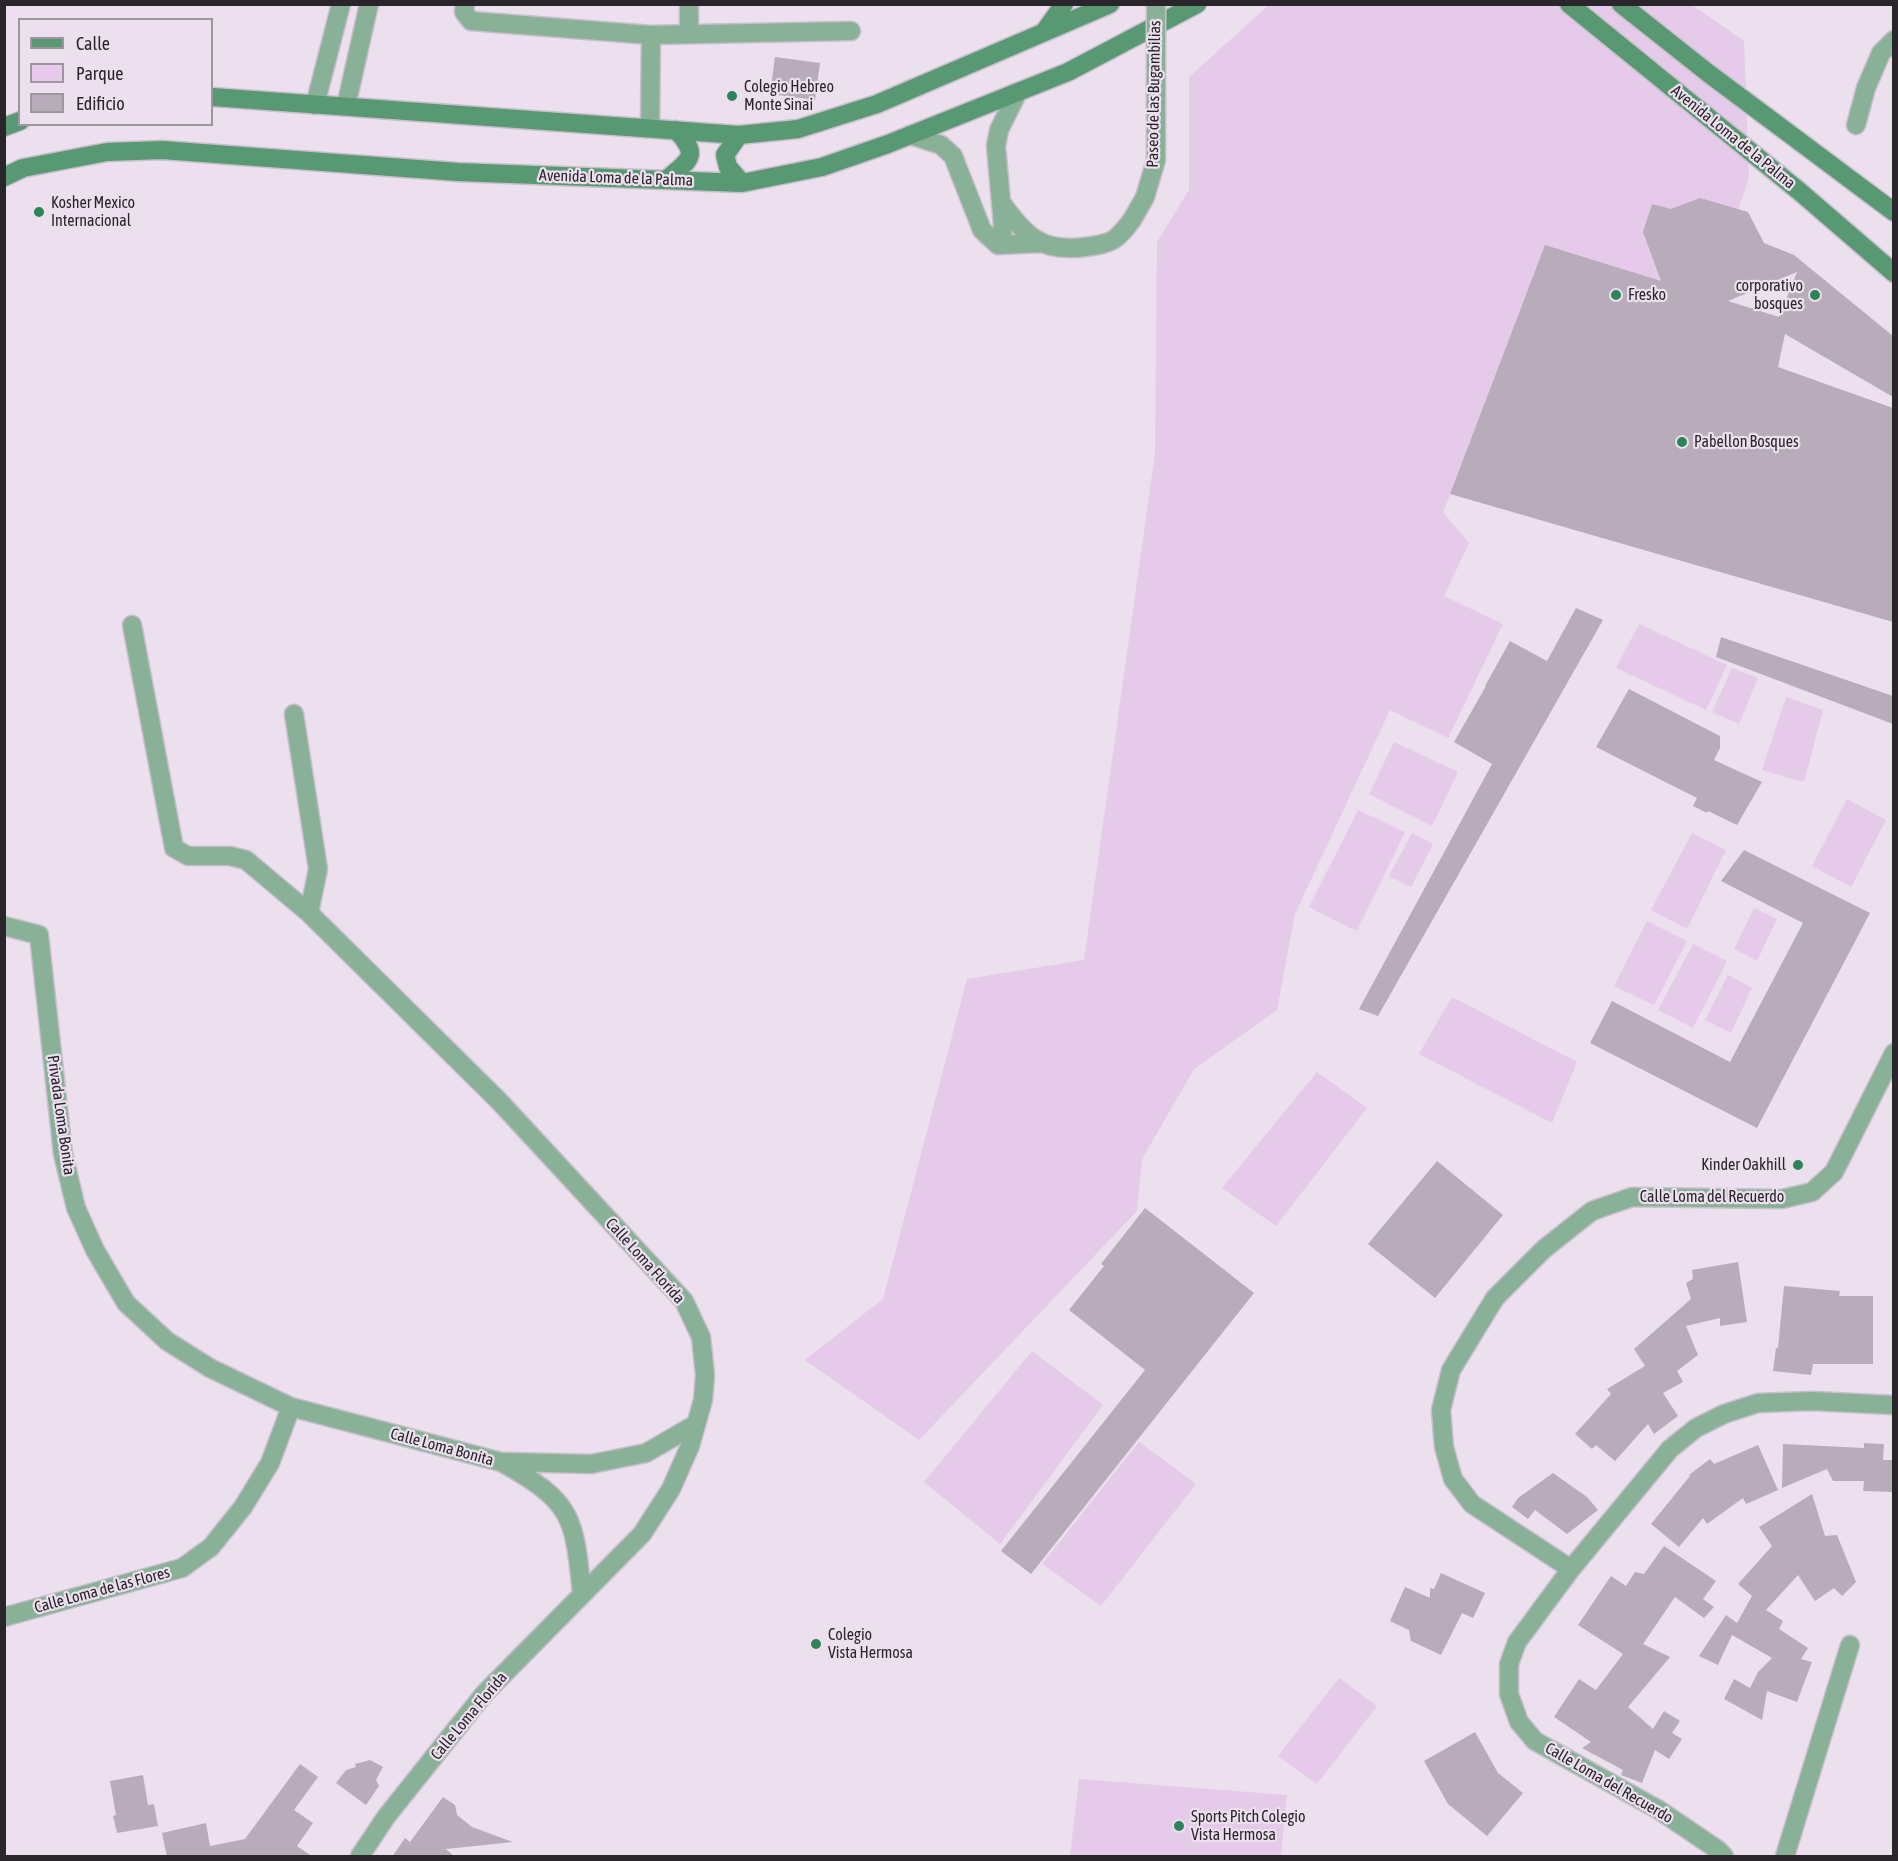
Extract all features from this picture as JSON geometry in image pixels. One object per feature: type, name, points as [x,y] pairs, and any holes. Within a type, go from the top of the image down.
[{"type":"main road","points":[[1043,34],[1065,4]]},
{"type":"main road","points":[[213,97],[739,135],[798,129],[877,104],[1110,4]]},
{"type":"main road","name":"Avenida Loma de la Palma","points":[[4,177],[23,168],[107,152],[162,150],[458,172],[742,183],[822,167],[910,135],[1068,72],[1197,4]]},
{"type":"main road","name":"Avenida Loma de la Palma","points":[[1569,4],[1799,192],[1893,273]]},
{"type":"main road","name":"Avenida Loma de la Palma","points":[[1621,4],[1708,73],[1893,212]]},
{"type":"main road","points":[[666,180],[688,160],[691,153],[688,143],[676,130]]},
{"type":"main road","points":[[739,135],[725,155],[728,167],[742,183]]},
{"type":"street","points":[[315,105],[340,4]]},
{"type":"street","points":[[354,4],[363,28]]},
{"type":"street","points":[[346,106],[369,4]]},
{"type":"street","points":[[465,4],[464,12],[471,21],[651,35],[851,31]]},
{"type":"street","points":[[689,4],[689,34]]},
{"type":"street","name":"Paseo de las Bugambilias","points":[[998,245],[1041,243],[1064,250],[1108,243],[1117,239],[1131,220],[1145,197],[1156,160],[1156,4]]},
{"type":"street","points":[[650,128],[651,35]]},
{"type":"street","points":[[1856,125],[1866,88],[1881,53],[1893,40]]},
{"type":"street","points":[[910,135],[941,145],[953,156],[982,230],[998,245],[1002,235],[996,146],[999,130],[1018,92]]},
{"type":"street","name":"Paseo de las Bugambilias","points":[[1001,202],[1017,224],[1041,243]]},
{"type":"street","name":"Calle Loma Florida","points":[[132,625],[174,848],[188,856],[230,856],[246,860],[309,913],[499,1101],[684,1301],[701,1337],[705,1375],[703,1400],[690,1446],[670,1489],[642,1534],[484,1694],[386,1817],[360,1857]]},
{"type":"street","points":[[294,714],[318,869],[309,913]]},
{"type":"street","name":"Privada Loma Bonita","points":[[4,926],[39,935],[63,1154],[76,1208],[95,1250],[126,1303],[167,1341],[210,1368],[291,1407]]},
{"type":"street","name":"Calle Loma del Recuerdo","points":[[1724,1857],[1718,1850],[1659,1809],[1535,1741],[1519,1722],[1509,1694],[1509,1664],[1517,1642],[1571,1569],[1472,1504],[1453,1479],[1444,1447],[1442,1410],[1450,1370],[1495,1298],[1544,1249],[1592,1211],[1632,1197],[1782,1199],[1812,1192],[1834,1172],[1893,1053]]},
{"type":"street","points":[[1571,1569],[1670,1449],[1696,1428],[1724,1414],[1758,1403],[1812,1401],[1893,1405]]},
{"type":"street","name":"Calle Loma Bonita","points":[[291,1407],[501,1462],[532,1479],[555,1497],[569,1517],[577,1544],[582,1594]]},
{"type":"street","name":"Calle Loma de las Flores","points":[[4,1617],[182,1568],[211,1547],[243,1507],[270,1462],[291,1407]]},
{"type":"street","points":[[501,1462],[591,1464],[646,1453],[696,1424]]},
{"type":"street","points":[[1785,1857],[1850,1645]]},
{"type":"green space","points":[[1269,5],[1692,5],[1744,41],[1749,177],[1710,296],[1544,268],[1443,512],[1469,543],[1444,596],[1503,624],[1448,738],[1390,710],[1295,914],[1277,1010],[1194,1069],[1142,1159],[1137,1211],[919,1440],[805,1360],[883,1299],[967,979],[1084,960],[1155,453],[1157,242],[1189,190],[1189,77]]},
{"type":"green space","points":[[1639,624],[1727,665],[1706,710],[1616,668]]},
{"type":"green space","points":[[1732,668],[1758,678],[1739,724],[1712,712]]},
{"type":"green space","points":[[1786,697],[1823,710],[1804,782],[1762,770]]},
{"type":"green space","points":[[1394,742],[1458,772],[1432,826],[1369,794]]},
{"type":"green space","points":[[1847,799],[1886,820],[1851,887],[1812,866]]},
{"type":"green space","points":[[1358,810],[1405,832],[1357,931],[1309,907]]},
{"type":"green space","points":[[1412,833],[1433,844],[1411,887],[1389,876]]},
{"type":"green space","points":[[1692,833],[1726,850],[1687,929],[1651,910]]},
{"type":"green space","points":[[1754,908],[1777,919],[1757,961],[1734,949]]},
{"type":"green space","points":[[1647,921],[1687,941],[1654,1005],[1614,986]]},
{"type":"green space","points":[[1693,944],[1727,961],[1693,1028],[1658,1010]]},
{"type":"green space","points":[[1728,975],[1752,988],[1731,1033],[1705,1020]]},
{"type":"green space","points":[[1452,997],[1577,1062],[1552,1123],[1419,1054]]},
{"type":"green space","points":[[1317,1072],[1367,1108],[1276,1226],[1222,1188]]},
{"type":"green space","points":[[1032,1351],[1103,1405],[1000,1544],[924,1482]]},
{"type":"green space","points":[[1139,1442],[1196,1484],[1101,1606],[1042,1564]]},
{"type":"green space","points":[[1339,1678],[1377,1706],[1317,1784],[1278,1756]]},
{"type":"green space","name":"Sports Pitch Colegio Vista Hermosa","points":[[1079,1779],[1287,1795],[1281,1856],[1070,1856]]},
{"type":"building","points":[[775,57],[820,63],[815,100],[770,94]]},
{"type":"building","name":"Pabellon Bosques","points":[[1700,198],[1748,212],[1764,243],[1794,255],[1893,336],[1893,397],[1785,334],[1778,367],[1893,408],[1893,622],[1450,494],[1545,245],[1661,281],[1643,232],[1652,204],[1671,209]],"holes":[[[1797,272],[1779,317],[1728,301]]]},
{"type":"building","points":[[1576,608],[1603,620],[1378,1016],[1359,1009],[1492,764],[1454,742],[1510,641],[1547,661]]},
{"type":"building","points":[[1721,637],[1893,696],[1893,724],[1716,657]]},
{"type":"building","points":[[1629,689],[1720,736],[1720,748],[1714,760],[1762,782],[1737,825],[1693,806],[1697,798],[1596,747]]},
{"type":"building","points":[[1744,850],[1870,913],[1757,1128],[1590,1043],[1612,1001],[1730,1062],[1803,923],[1721,881]]},
{"type":"building","points":[[1437,1161],[1503,1215],[1435,1298],[1368,1244]]},
{"type":"building","points":[[1145,1208],[1254,1293],[1031,1574],[1001,1551],[1145,1370],[1069,1310],[1104,1266],[1101,1264]]},
{"type":"building","points":[[1738,1262],[1747,1322],[1720,1326],[1720,1318],[1686,1326],[1698,1355],[1677,1371],[1683,1382],[1663,1393],[1678,1416],[1654,1434],[1648,1424],[1615,1461],[1596,1445],[1592,1449],[1575,1434],[1611,1394],[1607,1389],[1645,1366],[1634,1349],[1691,1299],[1686,1283],[1693,1279],[1692,1270]]},
{"type":"building","points":[[1784,1286],[1840,1291],[1839,1296],[1873,1296],[1873,1364],[1813,1364],[1811,1375],[1773,1371],[1776,1348],[1778,1348]]},
{"type":"building","points":[[1864,1443],[1884,1444],[1883,1460],[1893,1460],[1893,1492],[1863,1491],[1864,1481],[1833,1481],[1827,1469],[1782,1488],[1783,1444],[1864,1448]]},
{"type":"building","points":[[1758,1445],[1778,1490],[1746,1504],[1743,1498],[1707,1524],[1703,1518],[1679,1547],[1651,1524],[1689,1475],[1710,1459],[1714,1464]]},
{"type":"building","points":[[1553,1473],[1587,1497],[1598,1510],[1567,1534],[1535,1510],[1528,1519],[1512,1507],[1518,1498]]},
{"type":"building","points":[[1812,1494],[1825,1536],[1837,1535],[1856,1582],[1842,1596],[1834,1588],[1815,1601],[1798,1575],[1766,1610],[1783,1621],[1779,1629],[1808,1648],[1801,1659],[1812,1662],[1797,1702],[1767,1691],[1762,1720],[1724,1699],[1734,1679],[1750,1688],[1758,1672],[1772,1658],[1732,1635],[1718,1665],[1699,1656],[1726,1615],[1737,1623],[1752,1596],[1738,1584],[1772,1546],[1759,1527]]},
{"type":"building","points":[[1664,1546],[1716,1581],[1703,1599],[1714,1607],[1704,1618],[1675,1597],[1643,1644],[1670,1657],[1628,1707],[1653,1729],[1664,1711],[1680,1721],[1672,1733],[1682,1739],[1669,1759],[1655,1750],[1642,1783],[1621,1775],[1623,1770],[1582,1748],[1591,1742],[1554,1717],[1579,1679],[1596,1690],[1623,1654],[1578,1625],[1611,1576],[1626,1586],[1635,1572],[1644,1574]]},
{"type":"building","points":[[1441,1573],[1485,1593],[1473,1618],[1462,1613],[1441,1655],[1411,1641],[1409,1630],[1390,1621],[1405,1587],[1430,1598],[1430,1588],[1434,1589]]},
{"type":"building","points":[[1475,1732],[1498,1773],[1523,1793],[1487,1836],[1448,1804],[1424,1761]]},
{"type":"building","points":[[370,1760],[383,1767],[376,1780],[379,1786],[366,1805],[336,1783],[346,1770],[356,1767],[355,1764]]},
{"type":"building","points":[[300,1764],[318,1777],[294,1810],[313,1823],[297,1846],[313,1857],[167,1857],[162,1833],[206,1823],[210,1846],[245,1839]]},
{"type":"building","points":[[143,1775],[148,1805],[154,1804],[158,1826],[117,1833],[110,1781]]},
{"type":"building","points":[[443,1797],[455,1805],[457,1815],[472,1827],[513,1842],[446,1849],[455,1857],[392,1857],[405,1838],[410,1842]]},
{"type":"place","name":"Colegio Hebreo Monte Sinai","points":[[732,96]]},
{"type":"place","name":"Kosher Mexico Internacional","points":[[39,212]]},
{"type":"place","name":"Fresko","points":[[1616,295]]},
{"type":"place","name":"corporativo bosques","points":[[1815,295]]},
{"type":"place","name":"Pabellon Bosques","points":[[1682,442]]},
{"type":"place","name":"Kinder Oakhill","points":[[1798,1165]]},
{"type":"place","name":"Colegio Vista Hermosa","points":[[816,1644]]},
{"type":"place","name":"Sports Pitch Colegio Vista Hermosa","points":[[1179,1826]]}]
